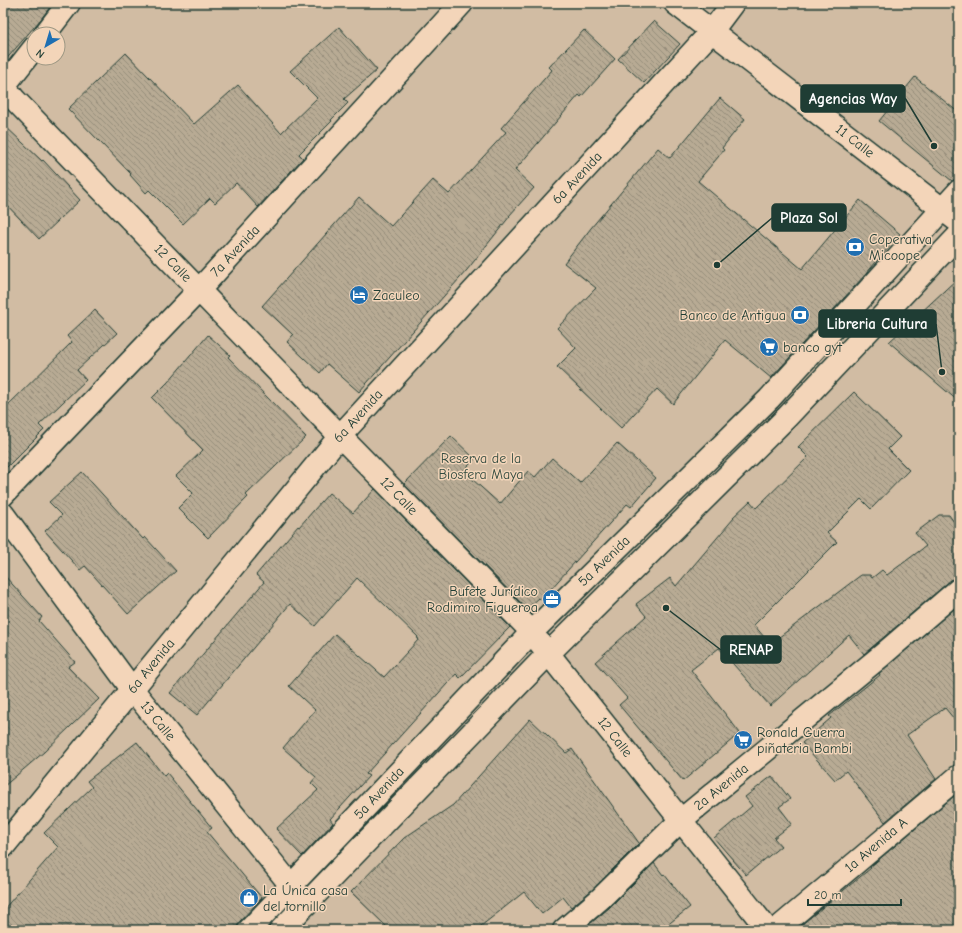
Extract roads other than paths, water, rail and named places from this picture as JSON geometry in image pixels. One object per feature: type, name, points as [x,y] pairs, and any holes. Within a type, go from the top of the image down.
[{"type":"street","points":[[51,26],[70,3]]},
{"type":"street","name":"7a Avenida","points":[[3,495],[199,290],[462,3]]},
{"type":"street","name":"11 Calle","points":[[675,3],[951,215]]},
{"type":"street","name":"6a Avenida","points":[[3,847],[340,436],[712,31],[733,3]]},
{"type":"street","points":[[4,85],[26,58]]},
{"type":"street","name":"12 Calle","points":[[4,85],[15,100],[532,632],[768,930]]},
{"type":"street","name":"5a Avenida","points":[[249,930],[532,632],[769,399],[951,215],[959,191]]},
{"type":"street","name":"5a Avenida","points":[[281,930],[549,653],[787,417],[959,235]]},
{"type":"street","points":[[769,399],[787,417]]},
{"type":"street","name":"13 Calle","points":[[3,514],[132,689],[306,904]]},
{"type":"street","name":"2a Avenida","points":[[564,930],[600,899],[681,820],[881,656],[959,589]]},
{"type":"street","name":"1a Avenida A","points":[[776,930],[959,776]]},
{"type":"place","name":"Agencias Way","points":[[934,146]]},
{"type":"place","name":"Coperativa Micoope","points":[[855,247]]},
{"type":"place","name":"Plaza Sol","points":[[717,265]]},
{"type":"place","name":"Zaculeo","points":[[359,295]]},
{"type":"place","name":"Banco de Antigua","points":[[800,315]]},
{"type":"place","name":"banco gyt","points":[[769,347]]},
{"type":"place","name":"Libreria Cultura","points":[[942,372]]},
{"type":"place","name":"Bufete Jurídico Rodimiro Figueroa","points":[[552,599]]},
{"type":"place","name":"RENAP","points":[[666,608]]},
{"type":"place","name":"Ronald Guerra piñateria Bambi","points":[[743,740]]},
{"type":"place","name":"La Única casa del tornillo","points":[[249,898]]},
{"type":"park label","name":"Reserva de la Biosfera Maya","points":[[481,466]]}]
